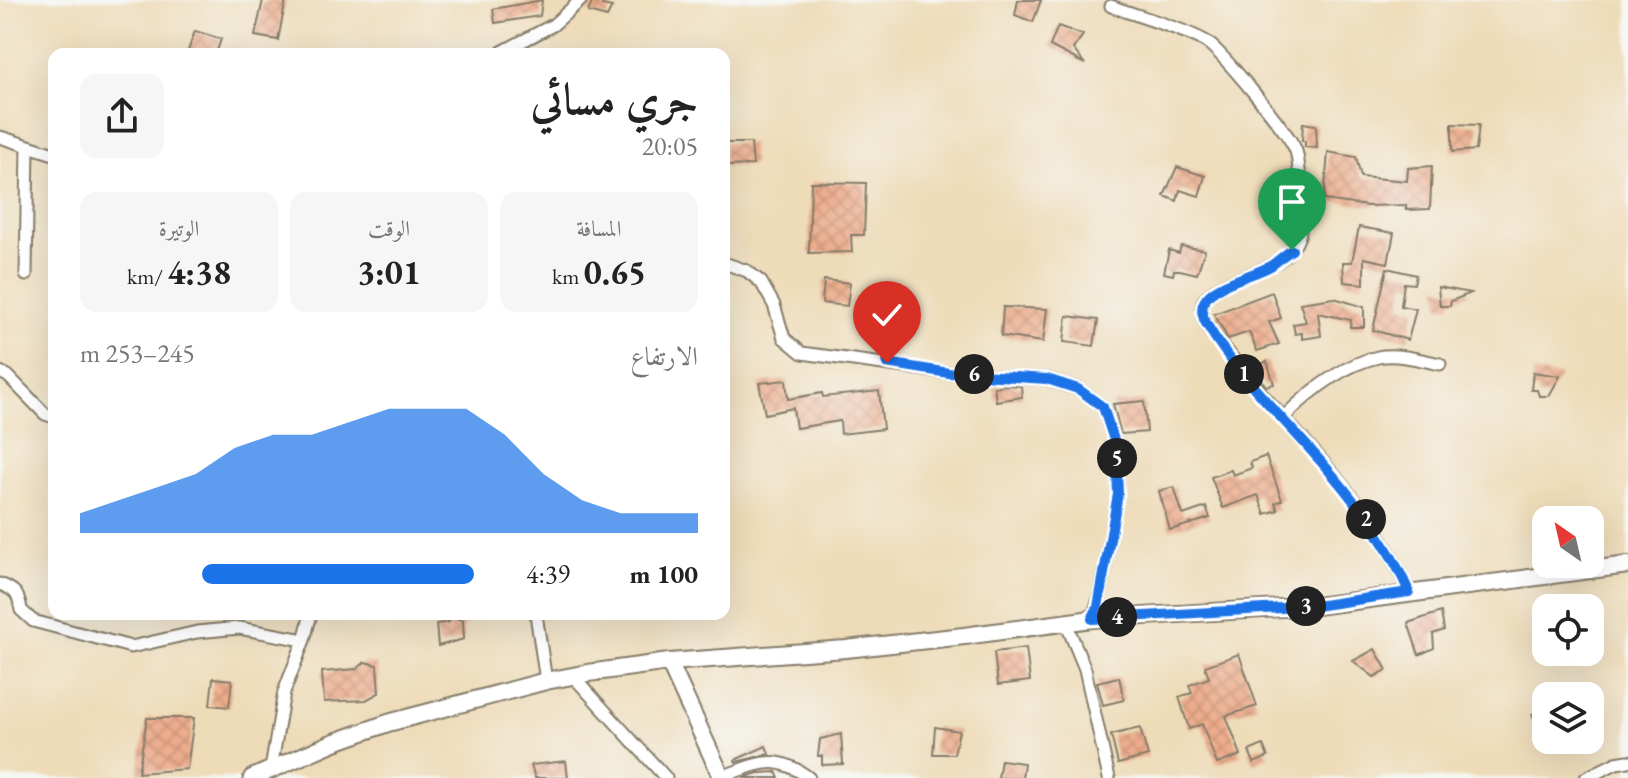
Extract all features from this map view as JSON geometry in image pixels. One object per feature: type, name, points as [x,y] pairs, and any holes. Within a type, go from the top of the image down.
[{"type":"street","points":[[509,48],[553,25],[581,0]]},
{"type":"street","points":[[1111,6],[1205,41],[1275,120],[1296,151],[1301,217],[1299,236],[1292,250],[1272,265],[1218,289],[1205,299],[1202,308],[1206,323],[1260,395],[1350,497],[1396,562],[1409,592]]},
{"type":"street","points":[[0,137],[48,152]]},
{"type":"street","points":[[26,275],[28,146]]},
{"type":"street","points":[[730,265],[747,271],[761,282],[774,305],[784,338],[802,353],[949,373],[1047,379],[1078,389],[1103,407],[1116,446],[1118,494],[1098,607],[1092,619]]},
{"type":"street","points":[[1283,418],[1309,392],[1336,375],[1379,356],[1440,364]]},
{"type":"street","points":[[0,372],[48,415]]},
{"type":"street","points":[[252,778],[388,723],[573,676],[669,662],[846,649],[1092,619],[1316,606],[1628,565]]},
{"type":"street","points":[[0,584],[14,590],[20,599],[21,610],[33,621],[131,647],[197,632],[239,628],[304,640]]},
{"type":"street","points":[[271,769],[284,692],[309,620]]},
{"type":"street","points":[[537,620],[546,681]]},
{"type":"street","points":[[1066,623],[1085,669],[1109,778]]},
{"type":"street","points":[[669,662],[722,777],[759,763],[774,762],[792,765],[809,778]]},
{"type":"street","points":[[573,676],[666,778]]},
{"type":"street","points":[[1586,778],[1616,763],[1628,761]]},
{"type":"building","points":[[263,0],[286,0],[278,40],[255,36]]},
{"type":"building","points":[[542,0],[540,16],[495,23],[493,9]]},
{"type":"building","points":[[593,0],[604,0],[602,5],[612,7],[607,17],[588,12]]},
{"type":"building","points":[[1018,0],[1041,0],[1033,22],[1015,15]]},
{"type":"building","points":[[1058,26],[1083,35],[1073,49],[1085,64],[1050,46]]},
{"type":"building","points":[[195,31],[221,39],[218,48],[189,48]]},
{"type":"building","points":[[1303,123],[1316,125],[1317,148],[1305,147],[1305,141],[1302,141]]},
{"type":"building","points":[[1452,124],[1479,125],[1476,150],[1452,152]]},
{"type":"building","points":[[730,143],[751,143],[753,165],[730,166]]},
{"type":"building","points":[[1328,152],[1356,157],[1361,177],[1407,181],[1408,168],[1432,166],[1430,209],[1406,210],[1406,205],[1368,206],[1324,200]]},
{"type":"building","points":[[1177,167],[1205,176],[1199,196],[1180,190],[1177,201],[1164,196]]},
{"type":"building","points":[[811,182],[866,183],[864,235],[851,235],[852,252],[809,253]]},
{"type":"building","points":[[1359,227],[1394,233],[1388,263],[1364,258],[1364,284],[1344,282],[1343,262],[1352,262]]},
{"type":"building","points":[[1181,246],[1205,250],[1197,274],[1180,270],[1174,270],[1173,275],[1164,273],[1169,250],[1179,253]]},
{"type":"building","points":[[1387,268],[1416,275],[1414,284],[1404,283],[1401,306],[1416,309],[1408,340],[1373,330]]},
{"type":"building","points":[[824,280],[850,283],[847,306],[822,303]]},
{"type":"building","points":[[1438,287],[1471,293],[1451,301],[1450,306],[1440,306]]},
{"type":"building","points":[[1272,292],[1281,318],[1269,322],[1279,344],[1257,351],[1249,332],[1228,339],[1214,314]]},
{"type":"building","points":[[1334,298],[1364,307],[1364,327],[1350,327],[1351,320],[1318,313],[1321,336],[1302,339],[1302,333],[1295,334],[1293,324],[1306,322],[1300,303]]},
{"type":"building","points":[[1003,307],[1047,309],[1043,342],[1001,336]]},
{"type":"building","points":[[1067,316],[1098,320],[1094,346],[1064,342]]},
{"type":"building","points":[[1267,361],[1274,384],[1266,386],[1252,369]]},
{"type":"building","points":[[1533,372],[1560,376],[1549,396],[1539,396],[1537,390],[1531,390]]},
{"type":"building","points":[[786,380],[788,399],[822,393],[823,397],[879,391],[883,429],[841,434],[840,421],[796,428],[793,408],[765,414],[759,383]]},
{"type":"building","points":[[1021,386],[1022,397],[996,401],[994,387]]},
{"type":"building","points":[[1144,401],[1147,432],[1121,434],[1113,404]]},
{"type":"building","points":[[1266,456],[1282,500],[1275,503],[1278,510],[1265,514],[1258,495],[1223,508],[1211,477],[1231,470],[1233,475],[1252,468],[1250,462]]},
{"type":"building","points":[[1174,487],[1183,515],[1206,507],[1210,518],[1170,530],[1159,491]]},
{"type":"building","points":[[1441,612],[1444,630],[1433,634],[1434,648],[1419,655],[1408,623]]},
{"type":"building","points":[[463,620],[464,639],[438,646],[436,624]]},
{"type":"building","points":[[1026,648],[1030,681],[998,685],[994,652]]},
{"type":"building","points":[[1375,649],[1387,670],[1374,677],[1353,661]]},
{"type":"building","points":[[1239,654],[1257,706],[1226,716],[1241,755],[1217,764],[1202,724],[1189,729],[1179,697],[1192,693],[1189,685],[1209,678],[1205,666]]},
{"type":"building","points":[[365,662],[377,665],[379,693],[366,700],[324,702],[322,672],[357,669]]},
{"type":"building","points":[[1119,677],[1124,700],[1103,705],[1097,682]]},
{"type":"building","points":[[213,678],[232,680],[229,707],[210,705]]},
{"type":"building","points":[[147,718],[194,718],[187,769],[138,773]]},
{"type":"building","points":[[935,727],[959,731],[954,754],[933,754]]},
{"type":"building","points":[[1140,728],[1148,756],[1118,764],[1111,735]]},
{"type":"building","points":[[841,734],[843,764],[822,765],[822,756],[818,756],[820,739]]},
{"type":"building","points":[[1263,745],[1268,757],[1254,763],[1249,751]]},
{"type":"building","points":[[766,746],[769,754],[735,760]]},
{"type":"building","points":[[1001,760],[1024,763],[1022,778],[998,778]]},
{"type":"building","points":[[566,761],[568,778],[535,778],[531,765]]},
{"type":"building","points":[[776,772],[779,778],[743,778],[758,773]]},
{"type":"route","points":[[887,363],[949,373],[1021,375],[1047,379],[1078,389],[1103,407],[1116,446],[1118,494],[1098,607],[1092,619],[1316,606],[1409,592],[1396,562],[1350,497],[1301,437],[1260,395],[1206,323],[1202,308],[1205,299],[1218,289],[1272,265],[1292,250]]}]
